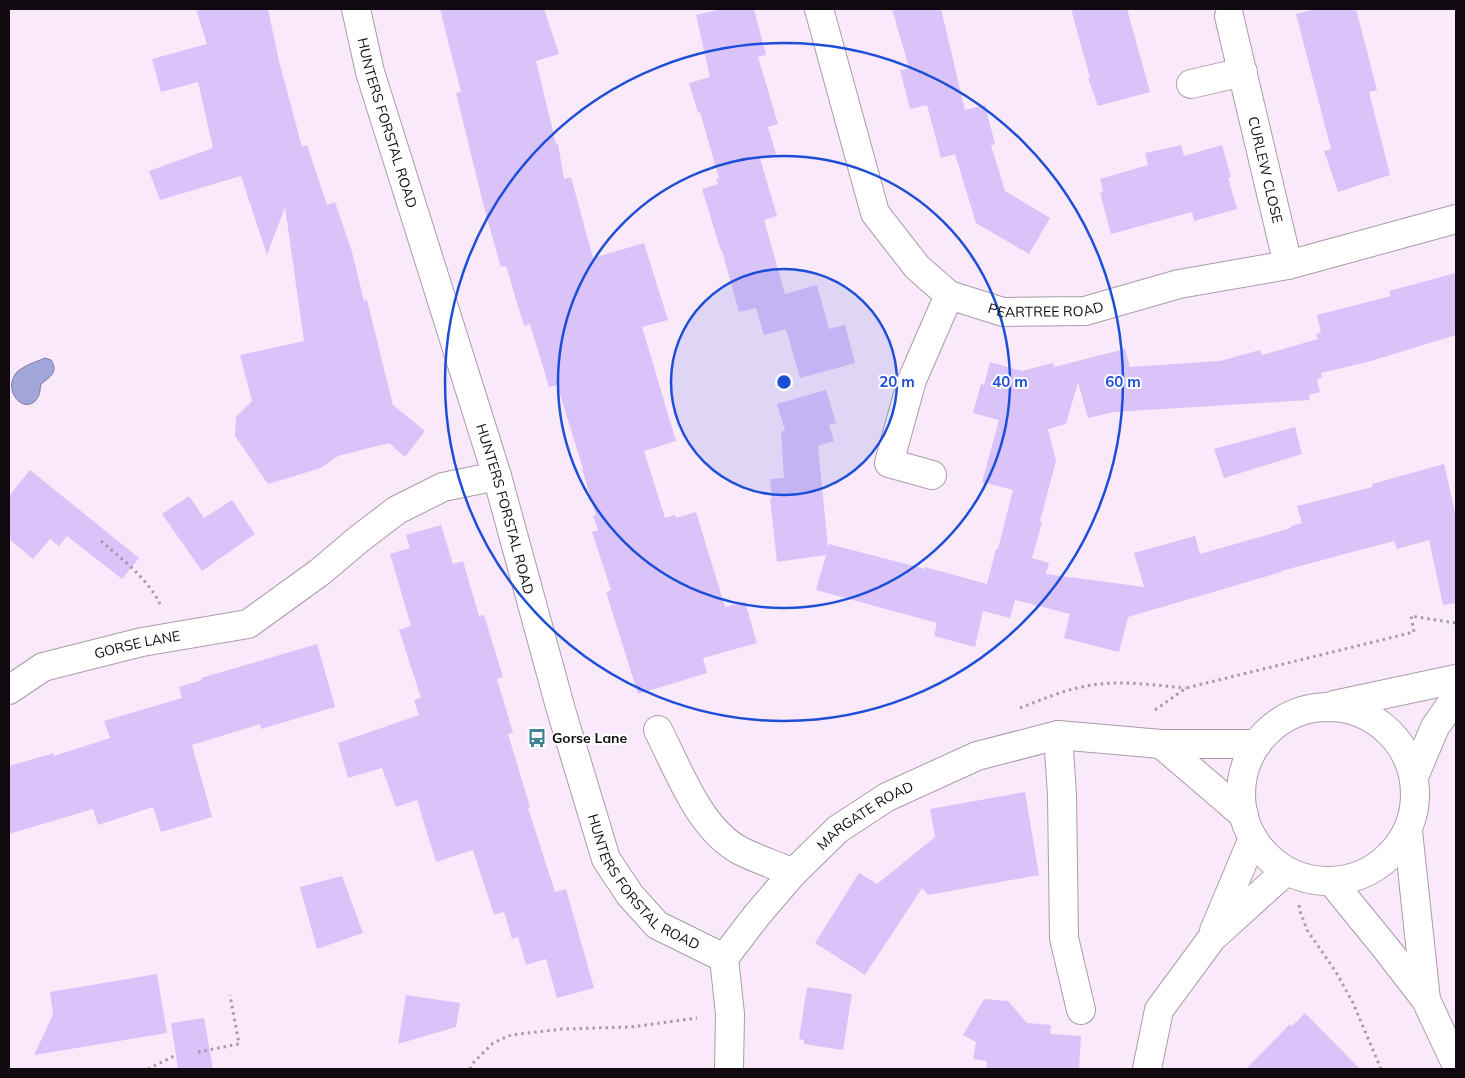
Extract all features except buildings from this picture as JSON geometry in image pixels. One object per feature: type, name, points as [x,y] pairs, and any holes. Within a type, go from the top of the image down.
[{"type":"street","name":"HUNTERS FORSTAL ROAD","points":[[356,9],[370,72],[497,476],[561,710],[606,859],[630,895],[657,925],[724,958]]},
{"type":"street","name":"PEARTREE ROAD","points":[[819,9],[875,213],[917,267],[949,295],[1003,312],[1085,311],[1179,284],[1288,265],[1456,219]]},
{"type":"street","name":"CURLEW CLOSE","points":[[1229,16],[1288,265]]},
{"type":"street","points":[[1191,84],[1243,72]]},
{"type":"street","points":[[932,475],[889,463],[912,380],[949,295]]},
{"type":"street","name":"GORSE LANE","points":[[9,690],[43,667],[142,642],[248,624],[320,572],[397,510],[443,487],[497,476]]},
{"type":"street","points":[[1212,938],[1248,827],[1241,791],[1244,768],[1257,744],[1276,724],[1299,712],[1456,678]]},
{"type":"street","points":[[1414,777],[1434,727],[1456,696]]},
{"type":"street","points":[[1161,744],[1248,827],[1266,858],[1294,874],[1308,879],[1332,882],[1355,878],[1377,867],[1395,851],[1408,831],[1415,805],[1414,777],[1406,754],[1392,734],[1372,718],[1350,709],[1325,707]]},
{"type":"street","points":[[658,730],[696,805],[715,832],[739,850],[793,873]]},
{"type":"street","points":[[1058,735],[1062,795],[1064,938],[1080,1010]]},
{"type":"street","name":"MARGATE ROAD","points":[[724,958],[793,873],[838,829],[887,797],[977,756],[1058,735],[1161,744],[1257,744]]},
{"type":"street","points":[[1408,831],[1426,1000]]},
{"type":"street","points":[[1148,1069],[1159,1010],[1212,938],[1294,874]]},
{"type":"street","points":[[1332,882],[1385,946],[1426,1000],[1456,1064]]},
{"type":"street","points":[[724,958],[730,1014],[729,1069]]},
{"type":"path","points":[[101,541],[141,576],[156,595],[176,636]]},
{"type":"path","points":[[1126,741],[1153,712],[1186,688],[1414,632],[1411,616],[1456,622]]},
{"type":"path","points":[[1294,874],[1300,911],[1307,930],[1336,972],[1353,1003],[1381,1069]]},
{"type":"path","points":[[198,1052],[239,1044],[230,995]]},
{"type":"path","points":[[470,1069],[474,1062],[493,1043],[511,1035],[563,1029],[631,1027],[730,1014]]},
{"type":"path","points":[[148,1069],[176,1055]]},
{"type":"water","points":[[45,358],[51,360],[54,371],[41,384],[39,395],[34,402],[23,404],[17,400],[14,394],[13,380],[17,372]]},
{"type":"place","name":"Gorse Lane","points":[[537,738]]}]
